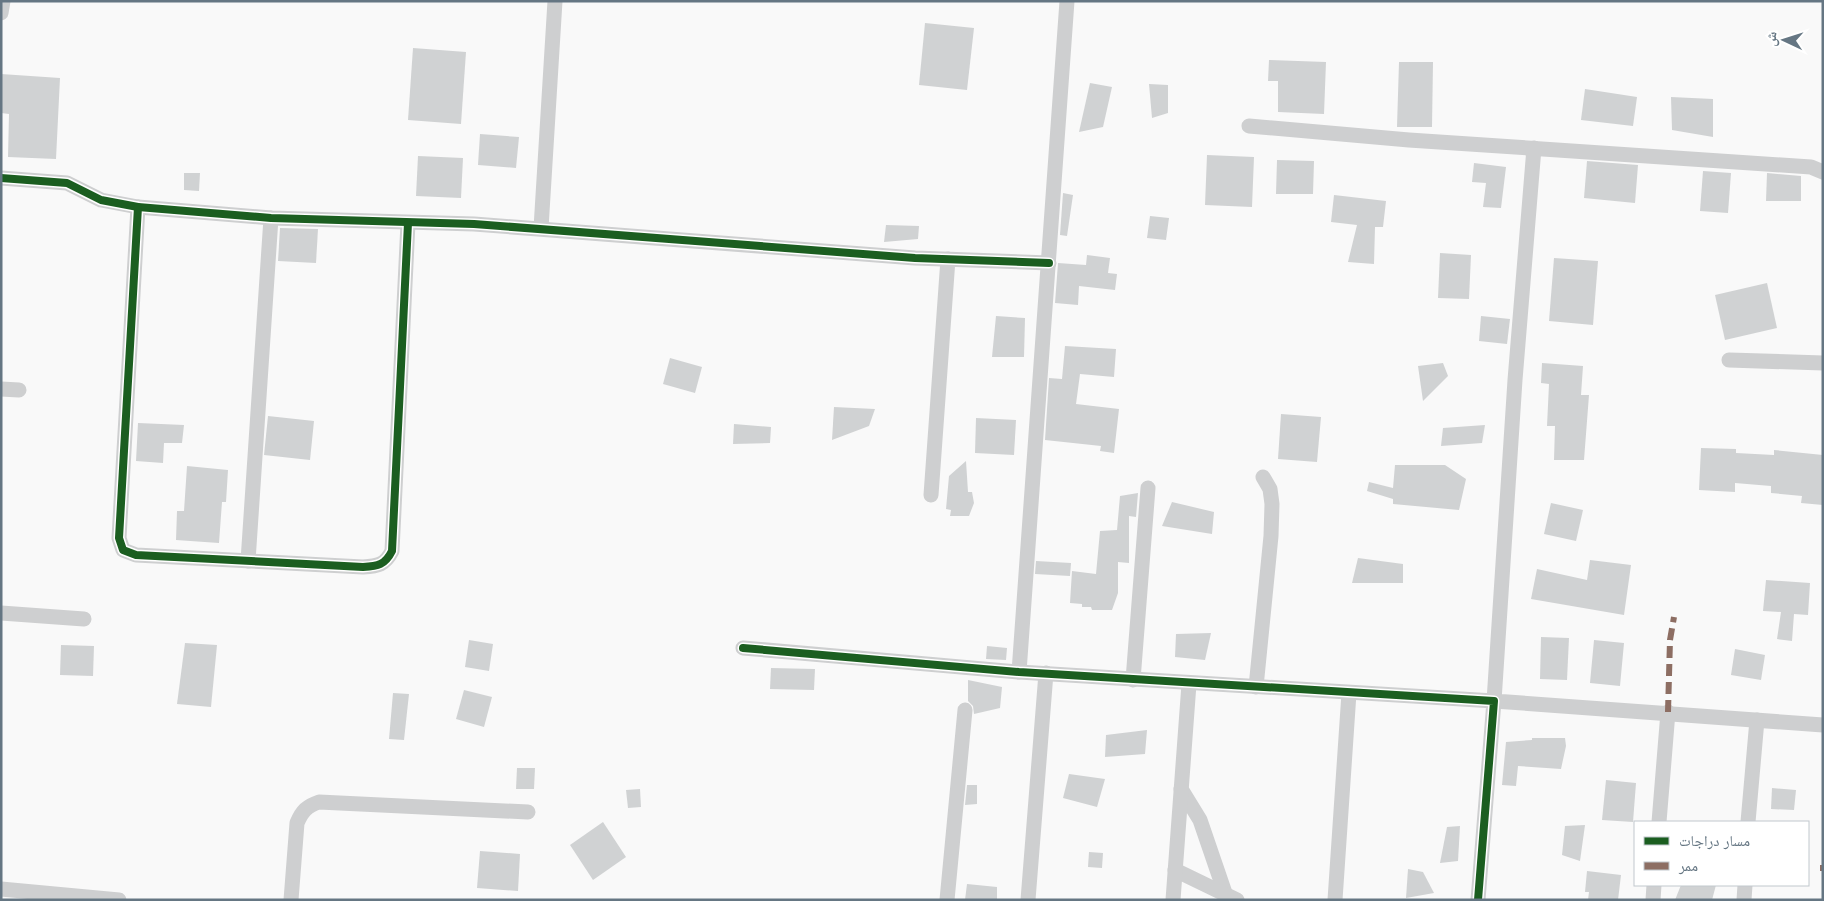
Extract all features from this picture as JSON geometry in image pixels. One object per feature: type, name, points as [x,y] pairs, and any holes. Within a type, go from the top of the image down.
[{"type":"street","points":[[1,13],[3,1]]},
{"type":"street","points":[[540,228],[555,1]]},
{"type":"street","points":[[1019,672],[1067,1]]},
{"type":"street","points":[[1249,126],[1811,167],[1823,172]]},
{"type":"street","points":[[1478,900],[1534,148]]},
{"type":"street","points":[[1,178],[67,183],[102,200],[138,207],[271,218],[474,224],[948,259],[1049,263]]},
{"type":"street","points":[[138,207],[120,538],[122,550],[136,556],[378,566],[387,561],[392,551],[408,223]]},
{"type":"street","points":[[248,561],[271,218]]},
{"type":"street","points":[[931,495],[948,259]]},
{"type":"street","points":[[1729,360],[1823,363]]},
{"type":"street","points":[[1,389],[20,390]]},
{"type":"street","points":[[1256,687],[1271,536],[1272,504],[1270,489],[1263,477]]},
{"type":"street","points":[[1133,680],[1148,488]]},
{"type":"street","points":[[1,613],[84,620]]},
{"type":"street","points":[[743,648],[1019,672],[1189,684],[1668,712],[1823,725]]},
{"type":"street","points":[[1028,900],[1046,673]]},
{"type":"street","points":[[1173,900],[1189,684]]},
{"type":"street","points":[[1335,900],[1350,693]]},
{"type":"street","points":[[947,900],[965,710]]},
{"type":"street","points":[[1659,821],[1668,712]]},
{"type":"street","points":[[1748,821],[1757,720]]},
{"type":"street","points":[[1181,789],[1200,820],[1231,897]]},
{"type":"street","points":[[291,900],[296,823],[301,813],[309,805],[319,802],[528,812]]},
{"type":"street","points":[[1175,870],[1231,897]]},
{"type":"street","points":[[1653,900],[1654,886]]},
{"type":"street","points":[[1744,900],[1745,886]]},
{"type":"street","points":[[1,889],[119,900]]},
{"type":"building","points":[[925,23],[974,28],[967,90],[919,85]]},
{"type":"building","points":[[413,48],[466,52],[461,124],[408,120]]},
{"type":"building","points":[[1269,60],[1326,62],[1324,114],[1278,112],[1278,81],[1268,81]]},
{"type":"building","points":[[1399,62],[1433,62],[1432,127],[1397,127]]},
{"type":"building","points":[[1,74],[60,78],[56,159],[8,157],[9,114],[1,113]]},
{"type":"building","points":[[1090,83],[1112,87],[1103,127],[1079,132]]},
{"type":"building","points":[[1149,84],[1168,85],[1168,113],[1152,118]]},
{"type":"building","points":[[1585,89],[1637,97],[1633,126],[1581,120]]},
{"type":"building","points":[[1671,97],[1713,99],[1713,137],[1672,130]]},
{"type":"building","points":[[480,134],[519,137],[516,168],[478,165]]},
{"type":"building","points":[[1207,155],[1254,157],[1252,207],[1205,205]]},
{"type":"building","points":[[418,156],[463,158],[461,198],[416,196]]},
{"type":"building","points":[[1277,160],[1314,161],[1313,194],[1276,194]]},
{"type":"building","points":[[1587,161],[1638,165],[1635,203],[1584,198]]},
{"type":"building","points":[[1474,163],[1506,167],[1501,208],[1483,207],[1486,183],[1472,182]]},
{"type":"building","points":[[1703,171],[1731,173],[1728,213],[1700,211]]},
{"type":"building","points":[[184,173],[200,173],[199,191],[184,190]]},
{"type":"building","points":[[1767,173],[1801,176],[1801,201],[1766,201]]},
{"type":"building","points":[[1063,193],[1073,195],[1067,236],[1060,235]]},
{"type":"building","points":[[1334,195],[1386,201],[1383,227],[1375,227],[1374,264],[1348,262],[1357,225],[1331,222]]},
{"type":"building","points":[[1150,216],[1169,218],[1166,240],[1147,238]]},
{"type":"building","points":[[886,225],[919,226],[918,239],[884,242]]},
{"type":"building","points":[[280,228],[318,229],[316,263],[278,261]]},
{"type":"building","points":[[1440,253],[1471,255],[1469,299],[1438,298]]},
{"type":"building","points":[[1087,255],[1110,258],[1108,273],[1117,274],[1115,290],[1079,286],[1078,305],[1055,303],[1058,263],[1086,265]]},
{"type":"building","points":[[1554,258],[1598,261],[1593,325],[1549,321]]},
{"type":"building","points":[[1767,283],[1777,328],[1725,340],[1715,295]]},
{"type":"building","points":[[996,316],[1025,318],[1024,357],[992,357]]},
{"type":"building","points":[[1481,316],[1510,319],[1507,344],[1479,341]]},
{"type":"building","points":[[1065,346],[1116,349],[1114,377],[1080,374],[1076,404],[1119,409],[1114,453],[1100,451],[1101,446],[1045,440],[1049,378],[1062,379]]},
{"type":"building","points":[[670,358],[702,367],[695,393],[663,384]]},
{"type":"building","points":[[1443,363],[1448,376],[1423,401],[1418,366]]},
{"type":"building","points":[[1542,363],[1583,366],[1581,395],[1589,395],[1584,460],[1554,460],[1555,426],[1547,426],[1549,384],[1541,383]]},
{"type":"building","points":[[834,407],[875,409],[869,426],[832,440]]},
{"type":"building","points":[[1281,414],[1321,417],[1317,462],[1278,459]]},
{"type":"building","points":[[268,416],[314,421],[310,460],[264,455]]},
{"type":"building","points":[[976,418],[1016,420],[1014,455],[975,453]]},
{"type":"building","points":[[138,423],[184,425],[182,443],[164,443],[163,463],[136,461]]},
{"type":"building","points":[[734,424],[771,427],[770,443],[733,444]]},
{"type":"building","points":[[1485,425],[1482,443],[1441,446],[1443,428]]},
{"type":"building","points":[[1701,448],[1736,449],[1736,453],[1774,455],[1774,450],[1823,455],[1823,505],[1801,503],[1802,496],[1771,493],[1771,486],[1735,483],[1735,492],[1699,490]]},
{"type":"building","points":[[966,461],[968,492],[972,492],[974,503],[969,516],[950,516],[951,510],[946,509],[949,476]]},
{"type":"building","points":[[1395,465],[1445,465],[1466,479],[1459,510],[1393,504],[1393,499],[1367,491],[1369,482],[1393,488]]},
{"type":"building","points":[[187,466],[228,470],[226,502],[222,502],[219,543],[176,540],[177,511],[184,511]]},
{"type":"building","points":[[1138,493],[1136,517],[1129,516],[1129,563],[1118,562],[1118,593],[1112,610],[1092,610],[1091,607],[1082,607],[1082,604],[1070,603],[1072,571],[1096,574],[1100,531],[1117,530],[1120,496]]},
{"type":"building","points":[[1172,502],[1214,512],[1212,534],[1162,526]]},
{"type":"building","points":[[1551,503],[1583,510],[1576,541],[1544,534]]},
{"type":"building","points":[[1358,558],[1403,564],[1403,583],[1352,583]]},
{"type":"building","points":[[1590,560],[1631,565],[1624,615],[1531,599],[1537,569],[1587,580]]},
{"type":"building","points":[[1036,561],[1071,563],[1070,576],[1035,574]]},
{"type":"building","points":[[1766,580],[1810,583],[1808,615],[1794,614],[1792,641],[1777,639],[1781,612],[1763,611]]},
{"type":"building","points":[[1211,633],[1205,660],[1175,657],[1176,634]]},
{"type":"building","points":[[1541,637],[1569,638],[1567,680],[1540,679]]},
{"type":"building","points":[[469,640],[493,644],[489,671],[465,667]]},
{"type":"building","points":[[1594,640],[1624,643],[1620,686],[1590,683]]},
{"type":"building","points":[[185,643],[217,645],[211,707],[177,704]]},
{"type":"building","points":[[61,645],[94,646],[93,676],[60,675]]},
{"type":"building","points":[[987,646],[1007,648],[1006,660],[986,659]]},
{"type":"building","points":[[1735,649],[1765,655],[1761,680],[1731,675]]},
{"type":"building","points":[[771,668],[815,669],[814,690],[770,689]]},
{"type":"building","points":[[968,680],[1002,687],[1000,708],[974,714],[973,706],[968,701]]},
{"type":"building","points":[[464,690],[492,697],[484,727],[456,719]]},
{"type":"building","points":[[393,693],[409,694],[404,740],[389,739]]},
{"type":"building","points":[[1147,730],[1145,754],[1105,757],[1106,735]]},
{"type":"building","points":[[1532,738],[1565,738],[1566,746],[1561,769],[1518,766],[1516,786],[1502,785],[1506,742],[1532,740]]},
{"type":"building","points":[[517,768],[535,768],[534,789],[516,789]]},
{"type":"building","points":[[1069,774],[1105,779],[1097,807],[1063,798]]},
{"type":"building","points":[[1606,780],[1636,783],[1633,822],[1602,820]]},
{"type":"building","points":[[967,785],[977,785],[977,804],[965,805]]},
{"type":"building","points":[[1772,788],[1796,790],[1794,810],[1771,809]]},
{"type":"building","points":[[640,789],[641,807],[628,808],[626,790]]},
{"type":"building","points":[[603,822],[626,857],[593,880],[570,845]]},
{"type":"building","points":[[1585,825],[1580,861],[1562,855],[1565,826]]},
{"type":"building","points":[[1460,826],[1458,861],[1440,863],[1447,827]]},
{"type":"building","points":[[480,851],[520,854],[518,891],[477,888]]},
{"type":"building","points":[[1089,852],[1103,853],[1102,868],[1088,867]]},
{"type":"building","points":[[1408,869],[1423,872],[1434,893],[1406,898]]},
{"type":"building","points":[[1587,871],[1621,875],[1618,900],[1588,900],[1589,892],[1585,892]]},
{"type":"building","points":[[967,884],[997,887],[997,900],[965,900]]},
{"type":"building","points":[[1681,886],[1716,886],[1712,900],[1675,900]]},
{"type":"marked path","points":[[1668,712],[1670,640],[1674,617]]},
{"type":"cycle path","points":[[1,178],[67,183],[101,200],[138,207],[271,218],[474,224],[915,258],[1049,263]]},
{"type":"cycle path","points":[[138,207],[119,538],[123,550],[136,555],[363,567],[377,565],[387,559],[392,551],[408,223]]},
{"type":"cycle path","points":[[743,648],[1019,672],[1494,701],[1478,900]]}]
